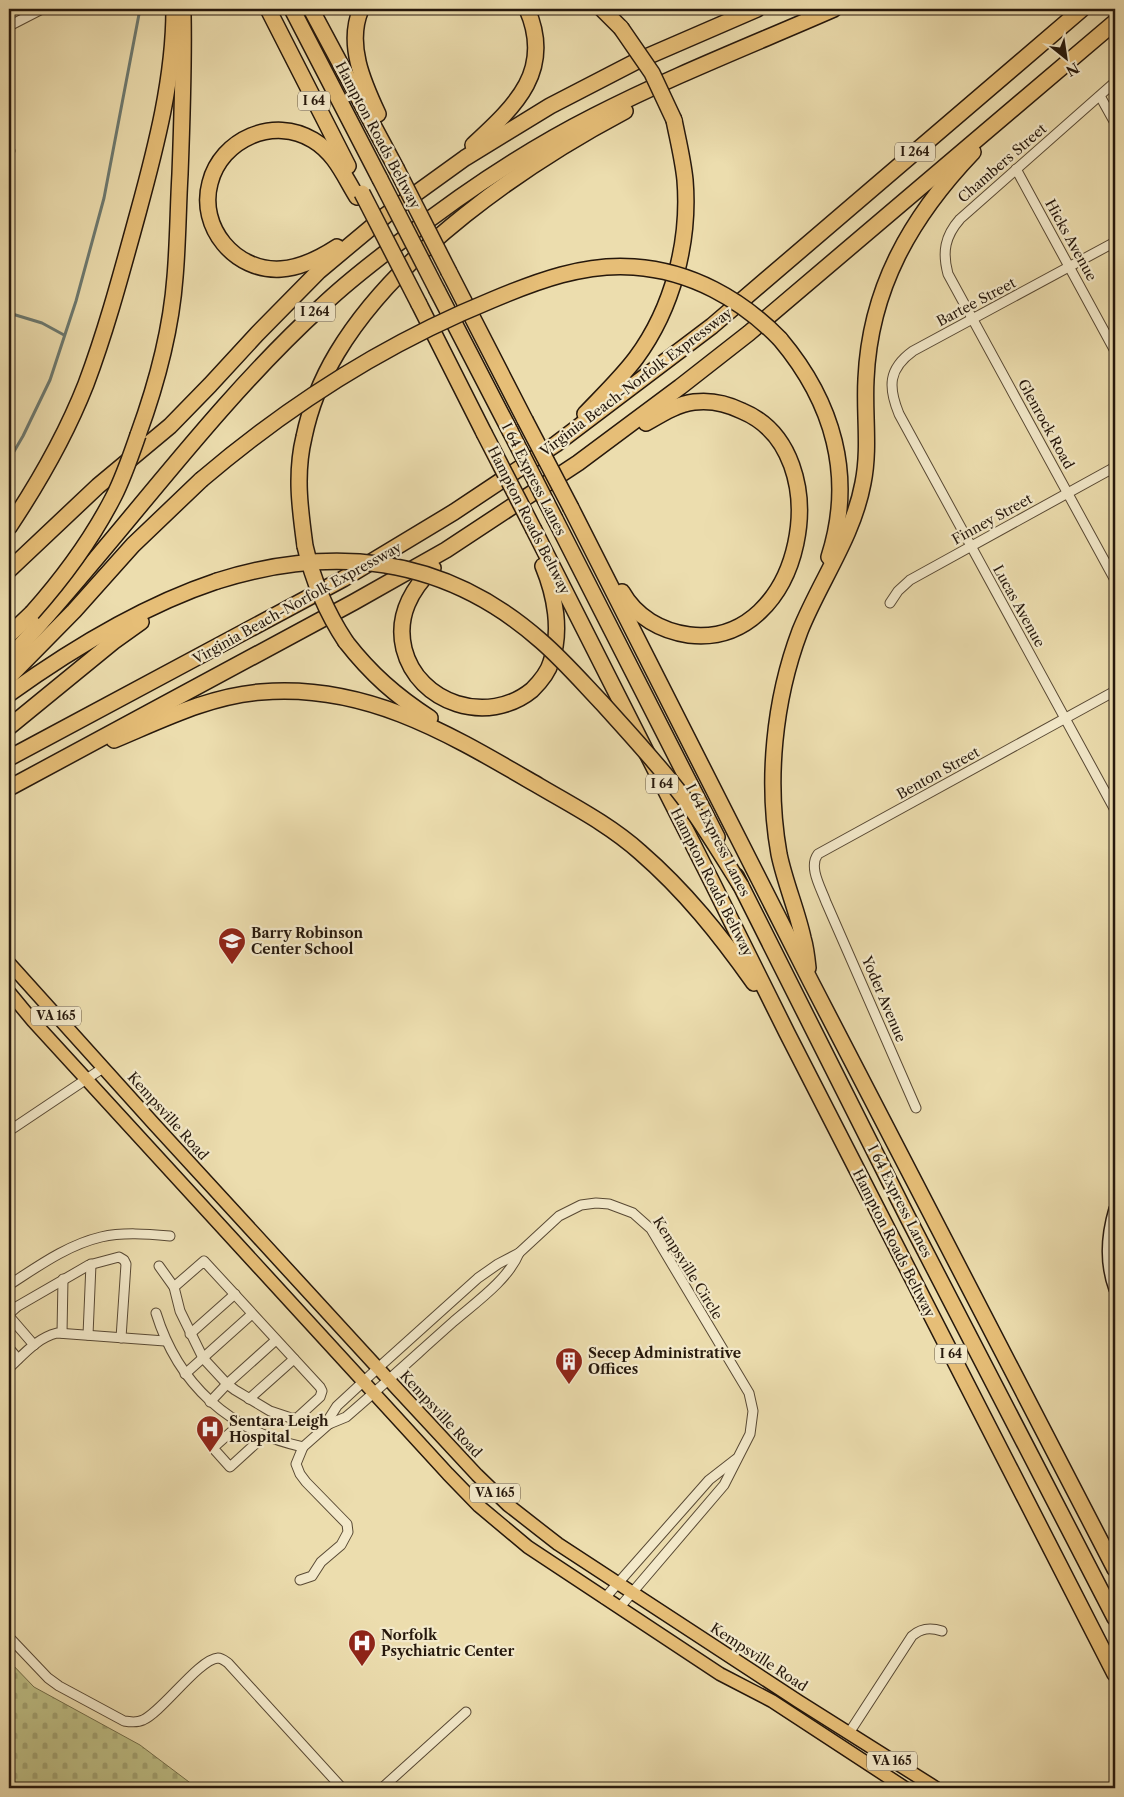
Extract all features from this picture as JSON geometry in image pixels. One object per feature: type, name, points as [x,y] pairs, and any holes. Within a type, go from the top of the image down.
[{"type":"highway","points":[[9,527],[46,468],[68,425],[86,384],[109,315],[144,191],[158,129],[171,62],[174,9]]},
{"type":"highway","points":[[9,635],[32,613],[62,578],[115,495],[148,407],[160,366],[171,311],[177,259],[184,45],[183,9]]},
{"type":"highway","name":"I 64","points":[[268,9],[359,195]]},
{"type":"highway","name":"I 64 Express Lanes","points":[[292,9],[659,722],[908,1218],[1115,1618]]},
{"type":"highway","name":"Hampton Roads Beltway","points":[[312,9],[398,165]]},
{"type":"highway","points":[[361,9],[356,25],[355,38],[360,69],[398,165],[428,231],[571,508],[811,982],[1115,1569]]},
{"type":"highway","points":[[435,179],[514,106],[528,84],[533,71],[536,43],[534,29],[527,9]]},
{"type":"highway","points":[[556,444],[636,358],[667,302],[678,270],[684,230],[686,203],[683,161],[674,120],[652,73],[639,52],[602,9]]},
{"type":"highway","points":[[9,570],[98,486],[170,426],[319,271],[386,215],[435,179],[507,131],[594,82],[637,61],[757,9]]},
{"type":"highway","name":"I 264","points":[[9,658],[75,584],[249,378],[322,305],[373,262],[440,210],[489,177],[593,116],[834,9]]},
{"type":"highway","name":"Virginia Beach-Norfolk Expressway","points":[[9,758],[343,579],[454,512],[556,444],[624,394],[734,308],[1082,9]]},
{"type":"highway","points":[[578,463],[749,333],[1115,22]]},
{"type":"highway","points":[[503,766],[405,701],[372,673],[346,642],[331,617],[314,580],[305,546],[299,504],[298,485],[304,438],[312,408],[324,376],[353,328],[377,298],[421,254],[474,209],[506,185],[578,138],[704,66]]},
{"type":"highway","points":[[811,982],[804,938],[780,855],[774,796],[777,727],[784,684],[800,631],[853,522],[863,485],[867,462],[865,395],[868,346],[875,313],[889,274],[900,249],[928,205],[962,164],[1022,101]]},
{"type":"highway","points":[[359,195],[325,148],[314,140],[295,132],[272,130],[250,135],[230,148],[215,169],[208,195],[212,223],[224,245],[245,262],[268,269],[292,268],[317,258],[386,215]]},
{"type":"highway","name":"Hampton Roads Beltway","points":[[359,195],[419,304],[787,1033],[1115,1674]]},
{"type":"highway","points":[[9,677],[62,624],[133,545],[201,480],[282,415],[370,359],[416,334],[526,286],[592,268],[628,267],[656,270],[682,277],[726,295],[746,308],[780,338],[796,357],[818,394],[827,415],[837,454],[840,484],[838,520],[833,546],[818,592]]},
{"type":"highway","points":[[9,788],[172,698],[354,602],[481,528],[578,463],[629,432],[680,406],[693,402],[720,404],[736,408],[760,419],[779,438],[790,457],[799,504],[796,543],[792,561],[779,588],[760,613],[740,626],[719,634],[692,635],[676,633],[656,626],[644,618],[624,596],[586,538]]},
{"type":"highway","points":[[481,528],[441,560],[422,579],[408,601],[401,629],[406,655],[420,681],[428,689],[449,701],[478,708],[501,706],[514,702],[537,685],[551,663],[556,647],[557,626],[550,582],[537,554],[535,533]]},
{"type":"highway","points":[[9,694],[55,662],[99,635],[140,613],[216,580],[286,564],[328,561],[368,562],[421,572],[456,586],[491,604],[524,627],[551,650],[658,766],[708,832],[741,886]]},
{"type":"highway","points":[[9,727],[135,625],[196,588]]},
{"type":"highway","points":[[42,771],[186,710],[234,696],[261,692],[296,691],[354,698],[381,706],[423,723],[503,766],[614,831],[661,870],[703,915],[730,949],[787,1033]]},
{"type":"main road","name":"Kempsville Road","points":[[9,963],[389,1380],[477,1475],[508,1505],[558,1544],[936,1788]]},
{"type":"main road","name":"VA 165","points":[[9,992],[363,1382],[448,1474],[500,1525],[528,1548],[723,1676],[772,1701],[905,1788]]},
{"type":"street","points":[[9,26],[42,9]]},
{"type":"street","name":"Chambers Street","points":[[952,282],[945,264],[944,251],[947,238],[960,218],[1115,82]]},
{"type":"street","points":[[1100,96],[1115,122]]},
{"type":"street","name":"Hicks Avenue","points":[[1016,169],[1115,351]]},
{"type":"street","name":"Bartee Street","points":[[899,414],[893,398],[894,372],[899,364],[914,351],[1115,242]]},
{"type":"street","name":"Glenrock Road","points":[[952,282],[1115,580]]},
{"type":"street","name":"Lucas Avenue","points":[[899,414],[1115,810]]},
{"type":"street","name":"Finney Street","points":[[890,603],[898,591],[910,580],[1115,467]]},
{"type":"street","name":"Benton Street","points":[[826,902],[814,867],[818,854],[1064,718],[1115,692]]},
{"type":"street","name":"Yoder Avenue","points":[[826,902],[916,1108]]},
{"type":"street","points":[[9,1131],[103,1068]]},
{"type":"street","name":"Kempsville Circle","points":[[329,1424],[330,1417],[337,1406],[378,1368],[470,1285],[498,1264],[519,1253],[559,1216],[581,1205],[596,1203],[609,1204],[627,1210],[643,1220],[651,1229],[749,1393],[753,1411],[749,1437],[724,1485],[619,1608]]},
{"type":"street","points":[[1115,1209],[1110,1228],[1108,1264],[1115,1289]]},
{"type":"street","points":[[9,1285],[41,1264],[86,1242],[102,1237],[151,1234],[170,1236]]},
{"type":"street","name":"Kempsville Circle","points":[[329,1424],[346,1417],[389,1380],[504,1275],[515,1262],[519,1253]]},
{"type":"street","points":[[34,1345],[9,1315],[18,1306],[91,1264],[119,1257],[126,1264],[121,1338]]},
{"type":"street","points":[[159,1266],[174,1287],[180,1312],[203,1358],[227,1384],[270,1411],[291,1418],[297,1418],[320,1397],[322,1391],[320,1388],[204,1261],[174,1287]]},
{"type":"street","points":[[88,1335],[91,1264]]},
{"type":"street","points":[[62,1333],[63,1279]]},
{"type":"street","points":[[470,1285],[481,1297]]},
{"type":"street","points":[[190,1334],[235,1294]]},
{"type":"street","points":[[156,1313],[166,1341],[185,1374],[210,1402],[240,1423],[282,1442],[303,1447]]},
{"type":"street","points":[[185,1374],[252,1314]]},
{"type":"street","points":[[9,1368],[47,1336],[62,1333],[166,1341]]},
{"type":"street","points":[[210,1402],[276,1340]]},
{"type":"street","points":[[9,1348],[18,1359]]},
{"type":"street","points":[[249,1399],[294,1359]]},
{"type":"street","points":[[240,1423],[213,1448],[230,1467],[265,1435]]},
{"type":"street","points":[[300,1580],[312,1576],[321,1562],[341,1545],[348,1532],[347,1524],[300,1474],[296,1464],[303,1447],[329,1424]]},
{"type":"street","name":"Kempsville Circle","points":[[604,1598],[709,1480],[736,1459]]},
{"type":"street","points":[[688,1503],[700,1514]]},
{"type":"street","points":[[849,1733],[912,1636],[923,1629],[935,1628],[942,1631]]},
{"type":"street","points":[[9,1637],[48,1678],[59,1686],[124,1721],[131,1722],[139,1722],[150,1716],[190,1677],[212,1660],[224,1660],[342,1788]]},
{"type":"street","points":[[382,1788],[466,1712]]},
{"type":"green space","points":[[9,1661],[34,1687],[140,1745],[197,1788],[9,1788]]},
{"type":"waterway","points":[[9,460],[23,436],[50,380],[76,301],[104,198],[140,9]]},
{"type":"waterway","points":[[9,313],[42,323],[64,335]]},
{"type":"place","name":"Barry Robinson Center School","points":[[232,965]]},
{"type":"place","name":"Secep Administrative Offices","points":[[569,1385]]},
{"type":"place","name":"Sentara Leigh Hospital","points":[[210,1453]]},
{"type":"place","name":"Norfolk Psychiatric Center","points":[[362,1667]]}]
